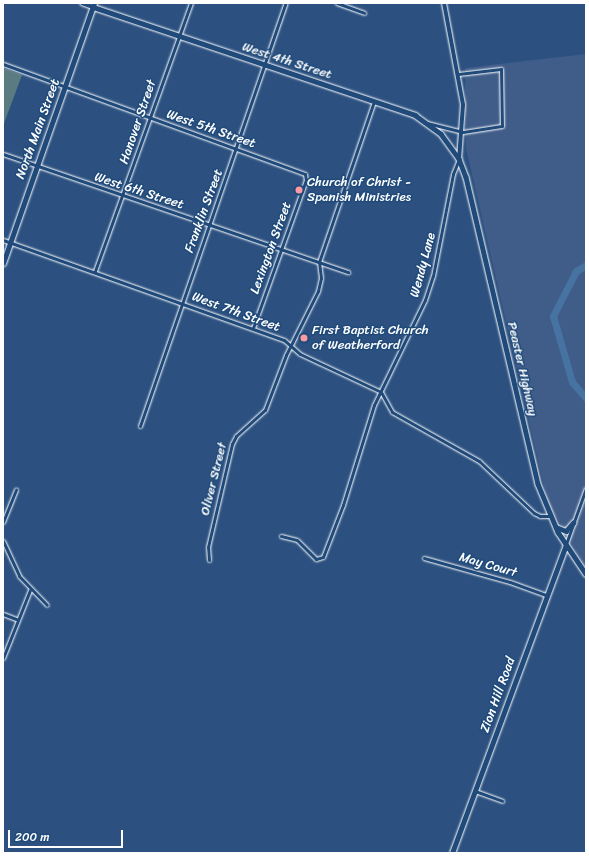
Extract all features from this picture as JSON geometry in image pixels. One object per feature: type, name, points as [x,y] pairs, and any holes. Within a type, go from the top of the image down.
[{"type":"main road","name":"West 4th Street","points":[[93,5],[179,37],[415,115],[441,134],[459,159]]},
{"type":"main road","name":"North Main Street","points":[[3,262],[93,5]]},
{"type":"main road","name":"Peaster Highway","points":[[459,159],[466,177],[538,484],[555,526],[586,574]]},
{"type":"main road","points":[[555,526],[566,531],[574,523]]},
{"type":"main road","name":"Zion Hill Road","points":[[452,853],[546,595],[566,545]]},
{"type":"main road","points":[[560,560],[567,556],[575,559]]},
{"type":"street","points":[[82,3],[93,5]]},
{"type":"street","name":"Hanover Street","points":[[96,271],[191,3]]},
{"type":"street","name":"Franklin Street","points":[[140,426],[181,303],[237,148],[286,3]]},
{"type":"street","points":[[337,3],[364,13]]},
{"type":"street","points":[[444,3],[463,105],[463,132],[459,159]]},
{"type":"street","name":"West 5th Street","points":[[3,64],[306,174]]},
{"type":"street","points":[[426,123],[463,132],[502,126],[501,69],[458,74]]},
{"type":"street","name":"Oliver Street","points":[[209,560],[208,547],[232,444],[236,436],[265,410],[292,346],[318,291],[320,278],[319,262],[374,101]]},
{"type":"street","name":"West 6th Street","points":[[3,154],[122,197],[210,224],[348,272]]},
{"type":"street","name":"Wendy Lane","points":[[281,536],[297,540],[316,559],[323,557],[381,392],[425,300],[433,276],[453,174],[459,159]]},
{"type":"street","name":"Lexington Street","points":[[253,328],[306,180],[306,174]]},
{"type":"street","name":"West 7th Street","points":[[3,240],[96,271],[284,340],[300,354],[381,392]]},
{"type":"street","points":[[381,392],[397,416],[479,461],[534,513],[540,516],[550,516]]},
{"type":"street","points":[[566,545],[586,488]]},
{"type":"street","points":[[3,522],[16,490]]},
{"type":"street","points":[[3,541],[12,563],[30,590],[47,605]]},
{"type":"street","name":"May Court","points":[[424,558],[510,582],[546,595]]},
{"type":"street","points":[[3,658],[16,619],[30,590]]},
{"type":"street","points":[[3,614],[16,619]]},
{"type":"street","points":[[475,791],[502,801]]},
{"type":"shaded area","points":[[586,54],[586,569],[548,503],[466,148],[465,68]]},
{"type":"green space","points":[[3,68],[22,75],[3,126]]},
{"type":"waterway","points":[[586,265],[576,271],[553,316],[572,382],[586,398]]},
{"type":"place","name":"Church of Christ - Spanish Ministries","points":[[299,190]]},
{"type":"place","name":"First Baptist Church of Weatherford","points":[[304,338]]}]
